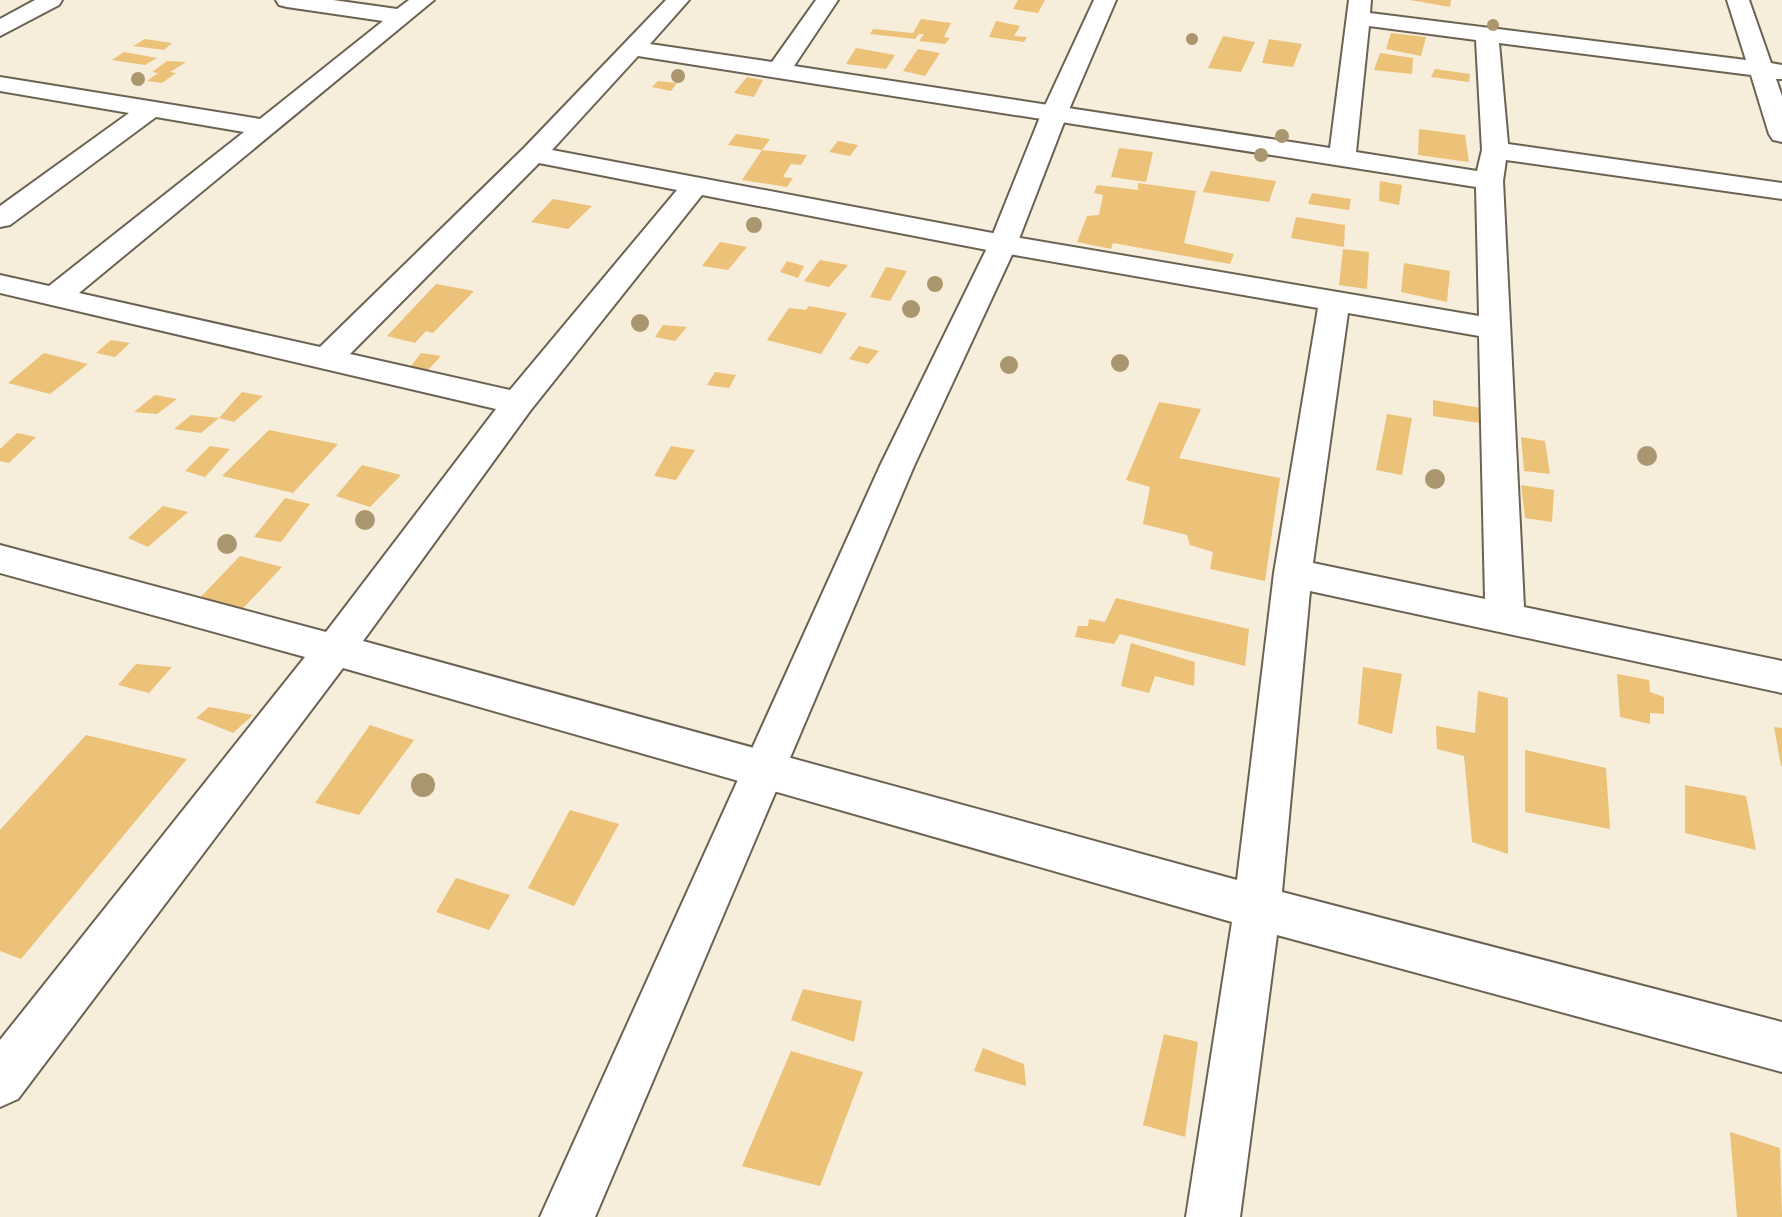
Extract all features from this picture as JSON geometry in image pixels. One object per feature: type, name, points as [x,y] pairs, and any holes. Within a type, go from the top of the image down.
[{"type":"street","points":[[0,29],[51,0]]},
{"type":"street","points":[[55,296],[423,0]]},
{"type":"street","points":[[328,358],[533,155],[678,0]]},
{"type":"street","points":[[779,70],[827,0]]},
{"type":"street","points":[[567,1217],[897,466],[1003,244],[1055,112],[1105,0]]},
{"type":"street","points":[[1738,0],[1771,70],[1782,134]]},
{"type":"street","points":[[298,1],[402,17]]},
{"type":"street","points":[[1342,157],[1358,9],[1487,33],[1771,70]]},
{"type":"street","points":[[1487,33],[1495,150],[1489,181],[1504,619]]},
{"type":"street","points":[[632,48],[1489,181]]},
{"type":"street","points":[[0,84],[263,127]]},
{"type":"street","points":[[0,219],[149,110]]},
{"type":"street","points":[[1495,150],[1782,191]]},
{"type":"street","points":[[533,155],[1003,244],[1496,329]]},
{"type":"street","points":[[0,1081],[335,649],[518,403],[695,186]]},
{"type":"street","points":[[0,284],[518,403]]},
{"type":"street","points":[[1213,1217],[1257,908],[1293,573],[1334,302]]},
{"type":"street","points":[[0,559],[335,649],[1257,908],[1782,1047]]},
{"type":"street","points":[[1293,573],[1782,677]]},
{"type":"building","points":[[1018,0],[1045,0],[1038,13],[1013,9]]},
{"type":"building","points":[[1410,0],[1451,0],[1450,7]]},
{"type":"building","points":[[921,19],[951,23],[944,37],[950,38],[945,44],[919,41],[924,34],[919,34],[915,39],[870,34],[873,29],[913,33]]},
{"type":"building","points":[[996,21],[1020,26],[1014,36],[1027,37],[1024,42],[989,37]]},
{"type":"building","points":[[1391,33],[1426,37],[1421,56],[1386,49]]},
{"type":"building","points":[[1223,36],[1255,42],[1241,72],[1208,68]]},
{"type":"building","points":[[145,39],[172,43],[164,50],[133,46]]},
{"type":"building","points":[[1269,39],[1302,44],[1293,67],[1262,63]]},
{"type":"building","points":[[856,48],[895,55],[886,69],[846,64]]},
{"type":"building","points":[[918,49],[940,53],[925,76],[903,71]]},
{"type":"building","points":[[124,52],[157,58],[145,65],[112,60]]},
{"type":"building","points":[[1380,53],[1413,58],[1412,74],[1374,70]]},
{"type":"building","points":[[167,61],[186,62],[170,72],[176,73],[162,83],[147,81],[158,73],[152,72]]},
{"type":"building","points":[[1435,69],[1470,74],[1469,82],[1431,77]]},
{"type":"building","points":[[747,77],[763,80],[754,97],[734,93]]},
{"type":"building","points":[[658,81],[677,83],[671,91],[652,87]]},
{"type":"building","points":[[1419,129],[1465,135],[1469,162],[1418,155]]},
{"type":"building","points":[[736,134],[770,139],[762,150],[728,145]]},
{"type":"building","points":[[838,141],[858,145],[850,156],[829,152]]},
{"type":"building","points":[[1119,148],[1153,152],[1146,182],[1111,177]]},
{"type":"building","points":[[762,150],[807,155],[801,165],[791,164],[783,177],[793,178],[787,187],[742,180]]},
{"type":"building","points":[[1211,171],[1276,181],[1269,202],[1203,192]]},
{"type":"building","points":[[1380,181],[1402,185],[1399,205],[1379,201]]},
{"type":"building","points":[[1138,183],[1196,191],[1184,243],[1234,254],[1230,264],[1113,243],[1111,249],[1077,242],[1087,216],[1099,215],[1103,195],[1094,193],[1097,185],[1138,190]]},
{"type":"building","points":[[1312,193],[1351,199],[1349,210],[1308,204]]},
{"type":"building","points":[[553,199],[592,206],[568,229],[531,222]]},
{"type":"building","points":[[1296,217],[1345,225],[1344,247],[1291,238]]},
{"type":"building","points":[[720,242],[747,247],[728,270],[702,266]]},
{"type":"building","points":[[1343,249],[1369,252],[1367,289],[1339,285]]},
{"type":"building","points":[[820,260],[848,265],[829,287],[804,281]]},
{"type":"building","points":[[787,261],[804,266],[798,278],[780,272]]},
{"type":"building","points":[[1404,263],[1450,271],[1447,302],[1401,292]]},
{"type":"building","points":[[886,267],[907,271],[890,301],[870,297]]},
{"type":"building","points":[[436,284],[474,291],[433,333],[426,331],[415,343],[387,336]]},
{"type":"building","points":[[809,306],[847,313],[821,354],[767,340],[789,308],[806,310]]},
{"type":"building","points":[[663,325],[687,327],[675,341],[655,337]]},
{"type":"building","points":[[111,340],[130,343],[115,357],[96,353]]},
{"type":"building","points":[[859,346],[879,351],[868,364],[849,359]]},
{"type":"building","points":[[44,353],[88,364],[50,394],[8,383]]},
{"type":"building","points":[[421,353],[441,356],[427,371],[411,366]]},
{"type":"building","points":[[715,372],[736,375],[729,388],[707,385]]},
{"type":"building","points":[[242,392],[263,396],[234,422],[219,418]]},
{"type":"building","points":[[155,395],[177,399],[157,414],[134,412]]},
{"type":"building","points":[[1433,400],[1481,408],[1480,423],[1433,416]]},
{"type":"building","points":[[1159,402],[1201,409],[1179,458],[1280,478],[1265,581],[1210,569],[1213,552],[1190,545],[1187,535],[1143,524],[1150,487],[1126,480]]},
{"type":"building","points":[[1387,414],[1412,418],[1402,475],[1376,470]]},
{"type":"building","points":[[191,415],[219,418],[201,433],[174,429]]},
{"type":"building","points":[[269,430],[338,444],[293,493],[222,476]]},
{"type":"building","points":[[17,433],[36,437],[9,463],[0,461],[0,449]]},
{"type":"building","points":[[1521,437],[1545,441],[1550,474],[1524,471]]},
{"type":"building","points":[[210,446],[230,449],[205,477],[185,471]]},
{"type":"building","points":[[671,446],[695,450],[676,480],[654,476]]},
{"type":"building","points":[[362,465],[401,475],[370,507],[336,496]]},
{"type":"building","points":[[1521,485],[1554,490],[1552,522],[1525,518]]},
{"type":"building","points":[[285,498],[310,504],[281,542],[254,537]]},
{"type":"building","points":[[163,506],[188,512],[148,547],[128,538]]},
{"type":"building","points":[[240,556],[282,567],[231,621],[192,606]]},
{"type":"building","points":[[1116,598],[1249,629],[1245,666],[1120,634],[1114,644],[1075,637],[1078,626],[1088,626],[1089,619],[1105,622]]},
{"type":"building","points":[[1131,643],[1195,662],[1194,686],[1155,676],[1149,693],[1121,686]]},
{"type":"building","points":[[136,664],[172,667],[149,693],[118,685]]},
{"type":"building","points":[[1363,667],[1402,674],[1392,734],[1358,724]]},
{"type":"building","points":[[1617,674],[1649,680],[1650,692],[1664,697],[1664,714],[1650,713],[1650,724],[1620,717]]},
{"type":"building","points":[[1478,691],[1508,698],[1508,854],[1472,842],[1464,756],[1437,749],[1436,726],[1475,733]]},
{"type":"building","points":[[209,707],[253,715],[233,733],[196,718]]},
{"type":"building","points":[[370,725],[414,740],[359,815],[315,803]]},
{"type":"building","points":[[1774,727],[1782,728],[1782,766],[1781,766]]},
{"type":"building","points":[[86,735],[187,759],[21,959],[0,951],[0,830]]},
{"type":"building","points":[[1525,750],[1606,768],[1610,829],[1525,812]]},
{"type":"building","points":[[1685,785],[1746,796],[1756,850],[1685,833]]},
{"type":"building","points":[[570,810],[619,824],[574,906],[528,888]]},
{"type":"building","points":[[456,878],[510,895],[489,930],[436,912]]},
{"type":"building","points":[[803,989],[862,1001],[854,1042],[791,1020]]},
{"type":"building","points":[[1164,1034],[1198,1042],[1185,1137],[1143,1125]]},
{"type":"building","points":[[983,1048],[1024,1064],[1026,1086],[974,1071]]},
{"type":"building","points":[[791,1051],[863,1072],[820,1186],[742,1166]]},
{"type":"building","points":[[1730,1132],[1780,1148],[1782,1217],[1737,1217]]}]
